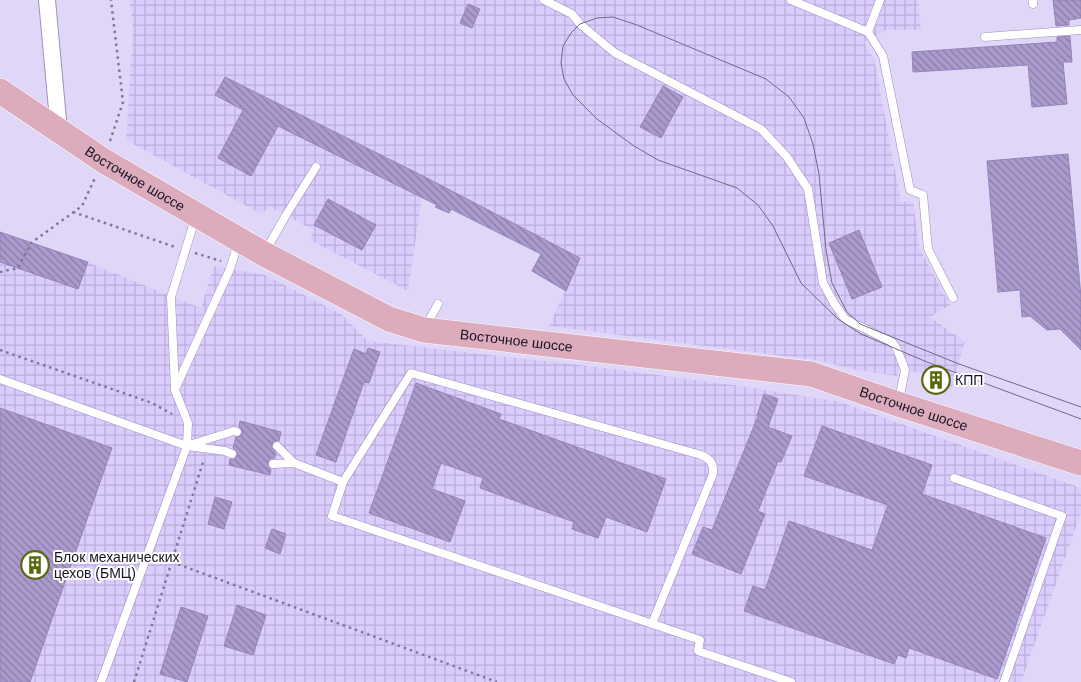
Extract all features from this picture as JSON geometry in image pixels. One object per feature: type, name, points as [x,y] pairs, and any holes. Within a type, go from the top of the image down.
[{"type":"main road","name":"Восточное шоссе","points":[[0,91],[104,161],[264,254],[389,319],[424,330],[811,374],[1081,463]]},
{"type":"street","points":[[46,0],[59,131]]},
{"type":"lane","points":[[544,0],[572,14],[580,24],[615,53],[762,129],[787,156],[808,189],[823,283],[834,304],[845,319],[892,342],[901,357],[906,370],[898,404]]},
{"type":"lane","points":[[791,0],[868,32],[883,56],[910,190],[924,195],[928,248],[953,298]]},
{"type":"lane","points":[[868,32],[880,0]]},
{"type":"lane","points":[[985,37],[1081,30]]},
{"type":"lane","points":[[264,254],[316,167]]},
{"type":"lane","points":[[100,682],[187,446],[188,423],[175,390],[171,297],[197,214]]},
{"type":"lane","points":[[175,390],[230,269],[240,239]]},
{"type":"lane","points":[[424,330],[438,304]]},
{"type":"lane","points":[[652,624],[713,474],[712,463],[701,455],[411,373],[343,482],[332,516],[652,624],[700,640],[698,651],[790,682]]},
{"type":"lane","points":[[0,379],[187,446],[232,454]]},
{"type":"lane","points":[[187,446],[234,431],[237,432]]},
{"type":"lane","points":[[277,446],[294,463],[343,482]]},
{"type":"lane","points":[[273,464],[294,463]]},
{"type":"lane","points":[[954,478],[1062,516],[1004,682]]},
{"type":"path","points":[[0,350],[152,403],[188,423]]},
{"type":"path","points":[[134,682],[205,455],[203,448]]},
{"type":"path","points":[[172,562],[497,682]]},
{"type":"shaded area","points":[[130,0],[918,0],[921,30],[886,30],[864,42],[874,59],[901,202],[913,201],[919,247],[950,305],[930,317],[965,342],[951,390],[924,382],[926,374],[899,369],[897,376],[856,370],[822,361],[549,326],[580,258],[425,177],[408,291],[310,240],[313,230],[270,207],[261,214],[126,140],[133,31]]},
{"type":"shaded area","points":[[0,232],[87,262],[201,308],[214,266],[265,275],[341,314],[368,341],[614,369],[840,402],[1081,488],[1081,513],[1021,682],[0,682]]},
{"type":"building","points":[[1053,0],[1081,0],[1081,18],[1069,20],[1069,25],[1056,26]]},
{"type":"building","points":[[468,4],[480,9],[472,28],[460,23]]},
{"type":"building","points":[[1070,36],[1072,62],[1063,62],[1067,104],[1032,107],[1028,65],[913,72],[912,52],[1057,42],[1057,37]]},
{"type":"building","points":[[225,77],[425,177],[580,258],[566,291],[532,271],[541,254],[451,209],[449,213],[435,207],[437,205],[278,126],[251,176],[218,158],[243,110],[215,95]]},
{"type":"building","points":[[663,86],[683,97],[661,138],[640,127]]},
{"type":"building","points":[[1068,154],[1081,297],[1081,350],[1060,329],[1047,330],[1030,316],[1022,317],[1020,290],[998,292],[987,161]]},
{"type":"building","points":[[328,199],[376,225],[362,250],[314,225]]},
{"type":"building","points":[[859,230],[882,287],[852,299],[829,243]]},
{"type":"building","points":[[0,232],[88,262],[78,289],[0,262]]},
{"type":"building","points":[[368,348],[380,352],[369,383],[364,382],[336,462],[316,455],[354,349],[366,354]]},
{"type":"building","points":[[416,383],[501,414],[499,419],[666,479],[647,532],[606,517],[598,538],[572,529],[574,522],[480,488],[483,478],[441,463],[432,489],[465,501],[450,542],[369,513]]},
{"type":"building","points":[[764,394],[778,399],[768,427],[792,436],[781,462],[778,461],[758,511],[765,514],[741,574],[692,554],[703,527],[712,530],[758,416]]},
{"type":"building","name":"Блок механических цехов (БМЦ)","points":[[0,408],[112,448],[30,682],[0,682]]},
{"type":"building","points":[[240,421],[281,432],[279,441],[273,442],[272,445],[276,453],[274,458],[268,462],[268,467],[271,469],[270,475],[229,465],[230,459],[235,459],[237,456],[237,451],[233,448],[236,437],[242,433],[239,427]]},
{"type":"building","points":[[822,426],[932,465],[922,494],[1046,538],[997,679],[909,648],[906,658],[898,655],[894,664],[744,611],[753,586],[765,590],[789,521],[872,550],[888,505],[804,476]]},
{"type":"building","points":[[215,497],[232,502],[224,529],[208,524]]},
{"type":"building","points":[[272,529],[286,534],[280,554],[265,548]]},
{"type":"building","points":[[237,605],[266,615],[253,655],[224,646]]},
{"type":"building","points":[[181,607],[208,616],[187,682],[160,674]]},
{"type":"tram line","points":[[1081,407],[959,364],[860,324],[847,312],[832,283],[826,250],[819,174],[813,144],[804,118],[789,97],[766,79],[637,25],[613,17],[597,18],[580,24],[571,33],[563,46],[561,63],[564,79],[573,95],[597,119],[634,146],[658,160],[737,188],[758,205],[773,226],[801,283],[838,319],[861,334],[927,362],[1081,419]]},
{"type":"place","name":"КПП","points":[[936,380]]},
{"type":"place","name":"Блок механических цехов (БМЦ)","points":[[35,565]]}]
